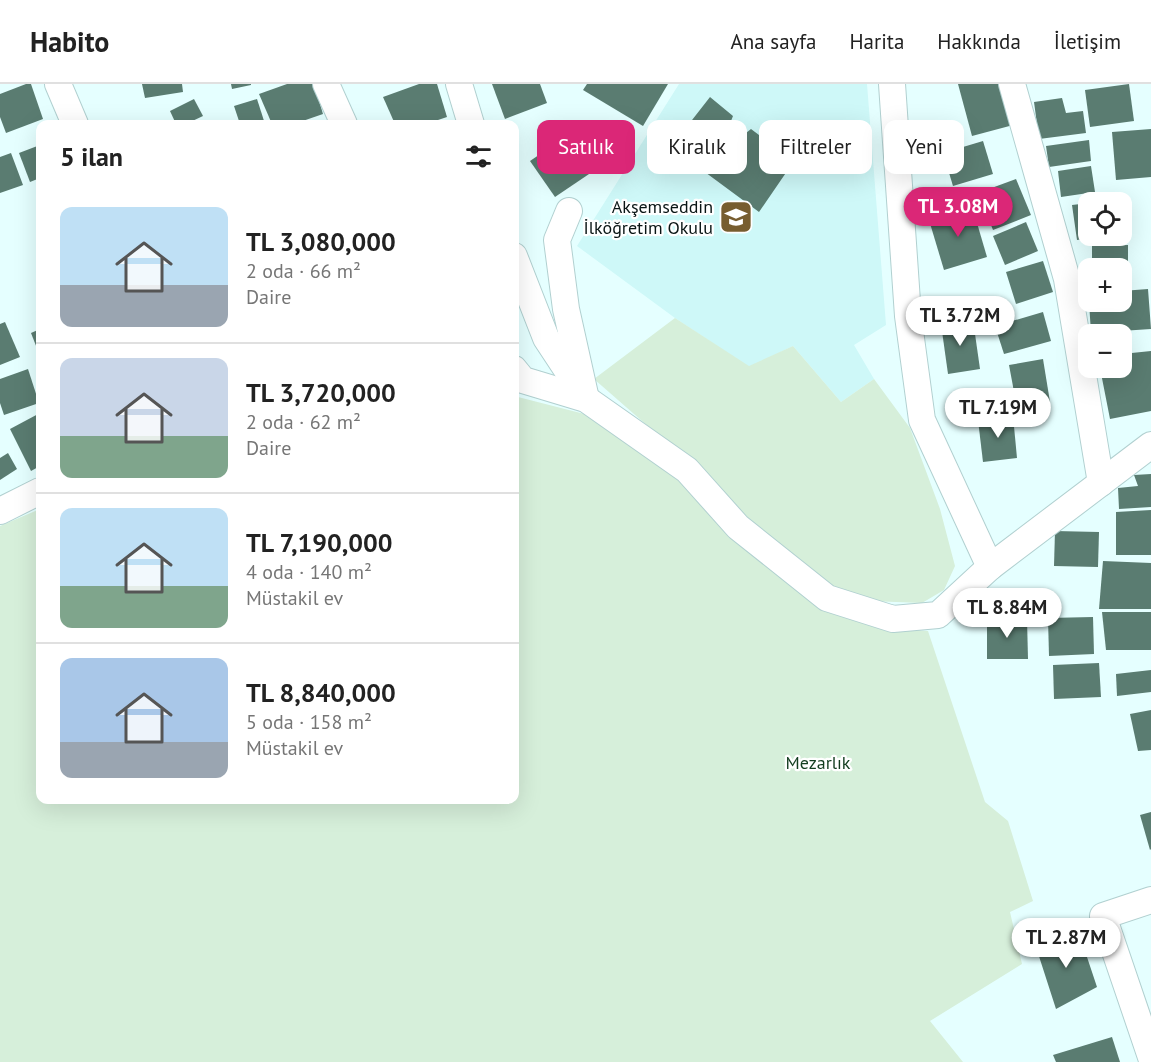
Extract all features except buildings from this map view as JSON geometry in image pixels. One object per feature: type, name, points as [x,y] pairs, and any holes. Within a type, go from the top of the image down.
[{"type":"street","points":[[58,84],[73,120]]},
{"type":"street","points":[[326,84],[342,120]]},
{"type":"street","points":[[459,84],[470,120]]},
{"type":"street","points":[[892,84],[908,316],[922,420],[990,567]]},
{"type":"street","points":[[1012,84],[1067,279],[1101,483]]},
{"type":"street","points":[[569,212],[557,240],[566,309],[586,399]]},
{"type":"street","points":[[519,269],[546,338],[586,399]]},
{"type":"street","points":[[519,375],[523,380],[586,399],[687,470],[738,527],[827,598],[893,619],[938,615],[990,567],[1151,445]]},
{"type":"street","points":[[0,511],[36,493]]},
{"type":"street","points":[[1151,900],[1103,916],[1151,1057]]},
{"type":"shaded area","name":"Akşemseddin İlköğretim Okulu","points":[[679,84],[867,84],[870,120],[759,120],[759,174],[872,174],[872,147],[886,325],[854,345],[874,379],[841,402],[793,346],[749,367],[675,318],[577,246],[622,174],[635,174],[635,154],[647,135],[647,174],[747,174],[747,120],[656,120]]},
{"type":"green space","points":[[675,318],[749,366],[793,346],[841,402],[874,379],[910,428],[940,509],[955,566],[944,590],[922,603],[870,601],[824,583],[760,531],[690,463],[594,379]]},
{"type":"green space","name":"Mezarlık","points":[[519,397],[600,418],[878,627],[928,631],[985,802],[1008,821],[1033,901],[1010,912],[1022,964],[930,1021],[963,1062],[0,1062],[0,526],[36,511],[36,804],[519,804]]},
{"type":"place","name":"Akşemseddin İlköğretim Okulu","points":[[736,217]]}]
